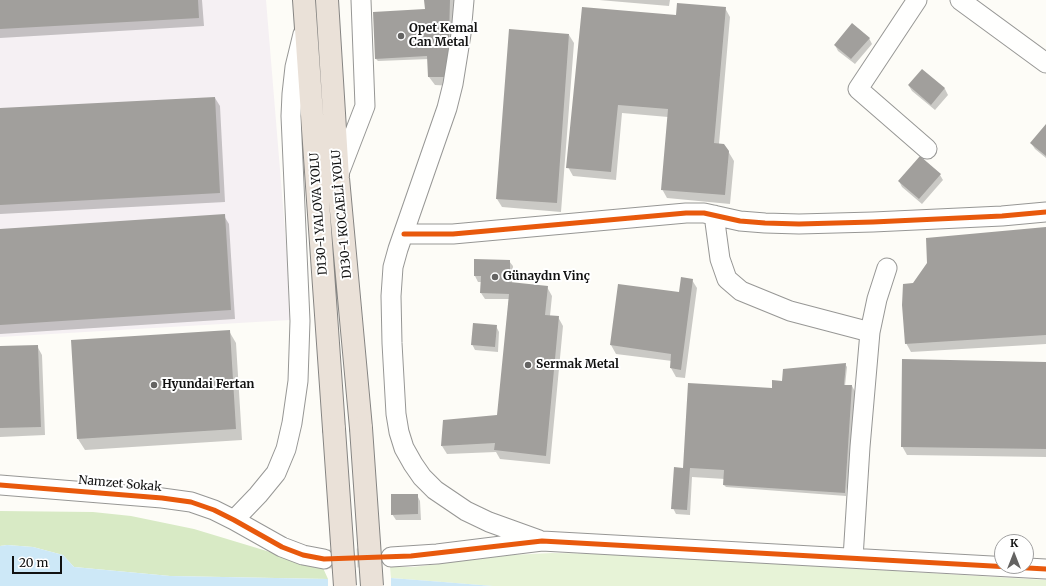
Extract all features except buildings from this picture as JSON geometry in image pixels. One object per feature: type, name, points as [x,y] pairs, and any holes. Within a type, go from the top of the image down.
[{"type":"highway","name":"D130-1 YALOVA YOLU","points":[[304,0],[345,586]]},
{"type":"highway","name":"D130-1 KOCAELİ YOLU","points":[[327,0],[338,178],[361,428],[372,586]]},
{"type":"street","points":[[338,178],[365,106],[361,0]]},
{"type":"street","points":[[464,0],[461,34],[453,84],[447,108],[393,266],[391,296],[396,414],[399,432],[404,448],[422,477],[435,490],[466,511],[489,522],[542,542]]},
{"type":"street","points":[[917,0],[858,89],[927,149]]},
{"type":"street","points":[[960,0],[1046,63]]},
{"type":"street","points":[[234,520],[258,495],[276,473],[286,449],[292,423],[298,381],[300,321],[291,116],[295,67],[306,24]]},
{"type":"street","points":[[404,234],[453,234],[686,212],[714,215],[740,221],[799,224],[957,218],[1046,212]]},
{"type":"street","points":[[714,215],[720,259],[727,279],[741,291],[790,311],[870,332]]},
{"type":"street","points":[[853,558],[860,447],[870,332],[877,299],[887,268]]},
{"type":"street","name":"Namzet Sokak","points":[[0,484],[162,498],[191,502],[214,510],[282,547],[303,555],[324,559]]},
{"type":"street","points":[[391,557],[437,554],[542,542],[1046,569]]},
{"type":"shaded area","points":[[0,0],[266,0],[289,279],[290,320],[0,337]]},
{"type":"green space","points":[[0,511],[93,512],[131,516],[194,529],[323,568],[328,579],[170,576],[74,567],[63,555],[33,547],[7,545],[0,546]]},
{"type":"green space","points":[[552,553],[613,554],[1046,580],[1046,586],[493,586],[391,578],[390,567],[413,567],[491,556]]},
{"type":"water","points":[[7,545],[33,547],[63,555],[74,567],[170,576],[328,579],[328,586],[0,586],[0,546]]},
{"type":"water","points":[[391,578],[443,582],[493,586],[391,586]]},
{"type":"tunnel","points":[[328,559],[385,557]]},
{"type":"cycle path","points":[[404,234],[453,234],[686,213],[704,213],[740,221],[799,224],[1002,216],[1046,212]]},
{"type":"cycle path","points":[[0,485],[162,498],[191,502],[214,510],[282,547],[303,555],[324,559],[411,556],[542,541],[1046,569]]},
{"type":"place","name":"Opet Kemal Can Metal","points":[[401,36]]},
{"type":"place","name":"Günaydın Vinç","points":[[495,277]]},
{"type":"place","name":"Sermak Metal","points":[[528,365]]},
{"type":"place","name":"Hyundai Fertan","points":[[154,385]]}]
